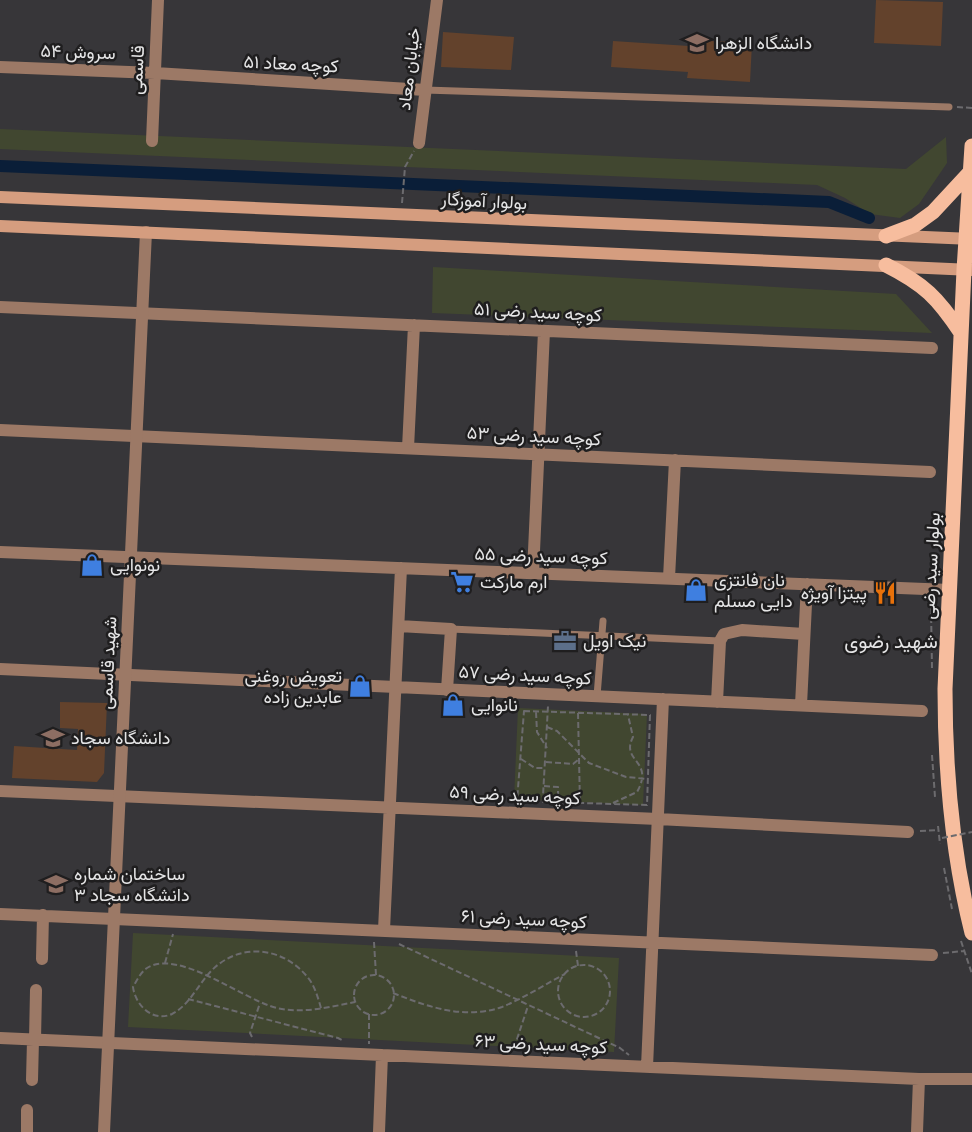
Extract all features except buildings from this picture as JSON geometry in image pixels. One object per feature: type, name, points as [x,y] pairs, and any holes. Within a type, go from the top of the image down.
[{"type":"main road","points":[[969,239],[972,146]]},
{"type":"main road","points":[[886,236],[915,225],[933,212],[970,171]]},
{"type":"main road","name":"بولوار آموزگار","points":[[0,197],[969,239]]},
{"type":"main road","points":[[0,226],[968,270]]},
{"type":"main road","name":"بولوار سید رضی","points":[[969,239],[961,333],[945,689],[947,776],[958,864],[972,933]]},
{"type":"main road","points":[[886,266],[914,279],[931,293],[946,309],[961,333]]},
{"type":"street","name":"قاسمی","points":[[152,141],[158,0]]},
{"type":"street","name":"خیابان معاد","points":[[419,143],[437,0]]},
{"type":"street","name":"سروش ۵۴","points":[[0,67],[155,74]]},
{"type":"street","name":"کوچه معاد ۵۱","points":[[155,74],[425,90]]},
{"type":"street","name":"شهید قاسمی","points":[[104,1132],[146,232]]},
{"type":"street","name":"کوچه سید رضی ۵۱","points":[[0,307],[932,348]]},
{"type":"street","points":[[408,448],[414,325]]},
{"type":"street","points":[[533,573],[544,331]]},
{"type":"street","name":"کوچه سید رضی ۵۳","points":[[0,430],[930,472]]},
{"type":"street","points":[[669,579],[675,460]]},
{"type":"street","name":"کوچه سید رضی ۵۵","points":[[0,552],[950,590]]},
{"type":"street","points":[[383,933],[401,568]]},
{"type":"street","points":[[801,705],[807,584]]},
{"type":"street","points":[[399,627],[451,629],[447,690]]},
{"type":"street","points":[[717,702],[720,641],[724,634],[742,630],[804,634]]},
{"type":"street","name":"کوچه سید رضی ۵۷","points":[[0,669],[922,711]]},
{"type":"street","points":[[646,1067],[663,699]]},
{"type":"street","name":"کوچه سید رضی ۵۹","points":[[0,791],[390,807],[558,808],[658,819],[908,832]]},
{"type":"street","name":"کوچه سید رضی ۶۱","points":[[0,914],[383,933],[932,954]]},
{"type":"street","points":[[42,959],[43,915]]},
{"type":"street","points":[[32,1080],[36,990]]},
{"type":"street","name":"کوچه سید رضی ۶۳","points":[[0,1038],[919,1079],[972,1079]]},
{"type":"street","points":[[376,1055],[379,1132]]},
{"type":"street","points":[[917,1132],[919,1079]]},
{"type":"street","points":[[27,1110],[27,1132]]},
{"type":"lane","points":[[425,90],[949,107]]},
{"type":"lane","points":[[597,696],[603,621]]},
{"type":"lane","points":[[451,629],[720,641]]},
{"type":"path","points":[[949,107],[972,108]]},
{"type":"path","points":[[402,204],[405,167],[419,143]]},
{"type":"path","points":[[549,694],[543,796],[558,808],[580,809],[610,804],[637,792],[643,778],[639,762],[633,758],[629,750],[633,737],[628,715]]},
{"type":"path","points":[[558,808],[548,802],[517,801],[524,711],[650,715],[647,805],[610,804]]},
{"type":"path","points":[[536,712],[537,732],[547,748]]},
{"type":"path","points":[[578,713],[580,809]]},
{"type":"path","points":[[547,727],[557,731],[589,763],[626,777],[648,779]]},
{"type":"path","points":[[521,759],[535,768],[546,768]]},
{"type":"path","points":[[546,762],[573,764],[579,760]]},
{"type":"path","points":[[544,786],[558,787],[558,808]]},
{"type":"path","points":[[908,832],[938,830]]},
{"type":"path","points":[[942,838],[972,832]]},
{"type":"path","points":[[165,963],[177,921]]},
{"type":"path","points":[[376,975],[383,933],[629,1054]]},
{"type":"path","points":[[573,939],[578,966]]},
{"type":"path","points":[[321,1008],[309,979],[297,967],[273,953],[259,951],[238,954],[218,964],[206,976],[188,999],[170,1015],[158,1016],[147,1012],[134,996],[133,987],[145,969],[165,963],[186,967],[206,976],[260,1003],[278,1008],[298,1010],[321,1008],[355,1002]]},
{"type":"path","points":[[932,954],[964,951]]},
{"type":"path","points":[[393,993],[423,1005],[462,1012],[500,1008],[578,966],[586,965],[601,971],[609,984],[608,1002],[603,1009],[587,1017],[570,1013],[564,1007],[558,990],[565,974]]},
{"type":"path","points":[[376,975],[388,981],[393,993],[391,1005],[387,1010],[375,1015],[358,1007],[354,996],[358,983],[369,976],[376,975]]},
{"type":"path","points":[[188,999],[338,1038],[349,1043]]},
{"type":"path","points":[[255,1049],[250,1034],[260,1003]]},
{"type":"path","points":[[510,1061],[528,1005]]},
{"type":"path","points":[[369,1014],[376,1055]]},
{"type":"green space","points":[[0,129],[906,169],[946,137],[947,163],[919,204],[900,218],[870,214],[845,198],[817,185],[0,149]]},
{"type":"green space","points":[[433,267],[896,294],[932,333],[432,313]]},
{"type":"green space","points":[[518,708],[647,714],[643,805],[514,799]]},
{"type":"green space","points":[[133,933],[619,958],[614,1052],[128,1027]]},
{"type":"waterway","points":[[0,166],[829,202],[869,218]]},
{"type":"place","name":"دانشگاه الزهرا","points":[[697,43]]},
{"type":"place","name":"نونوایی","points":[[92,565]]},
{"type":"place","name":"ارم مارکت","points":[[462,582]]},
{"type":"place","name":"نان فانتزی دایی مسلم","points":[[696,590]]},
{"type":"place","name":"پیتزا آویژه","points":[[885,593]]},
{"type":"place","name":"نیک اویل","points":[[565,641]]},
{"type":"place","name":"تعویض روغنی عابدین زاده","points":[[360,686]]},
{"type":"place","name":"نانوایی","points":[[453,705]]},
{"type":"place","name":"دانشگاه سجاد","points":[[53,738]]},
{"type":"place","name":"ساختمان شماره ۳ دانشگاه سجاد","points":[[56,884]]},
{"type":"district","name":"شهید رضوی","points":[[891,641]]}]
